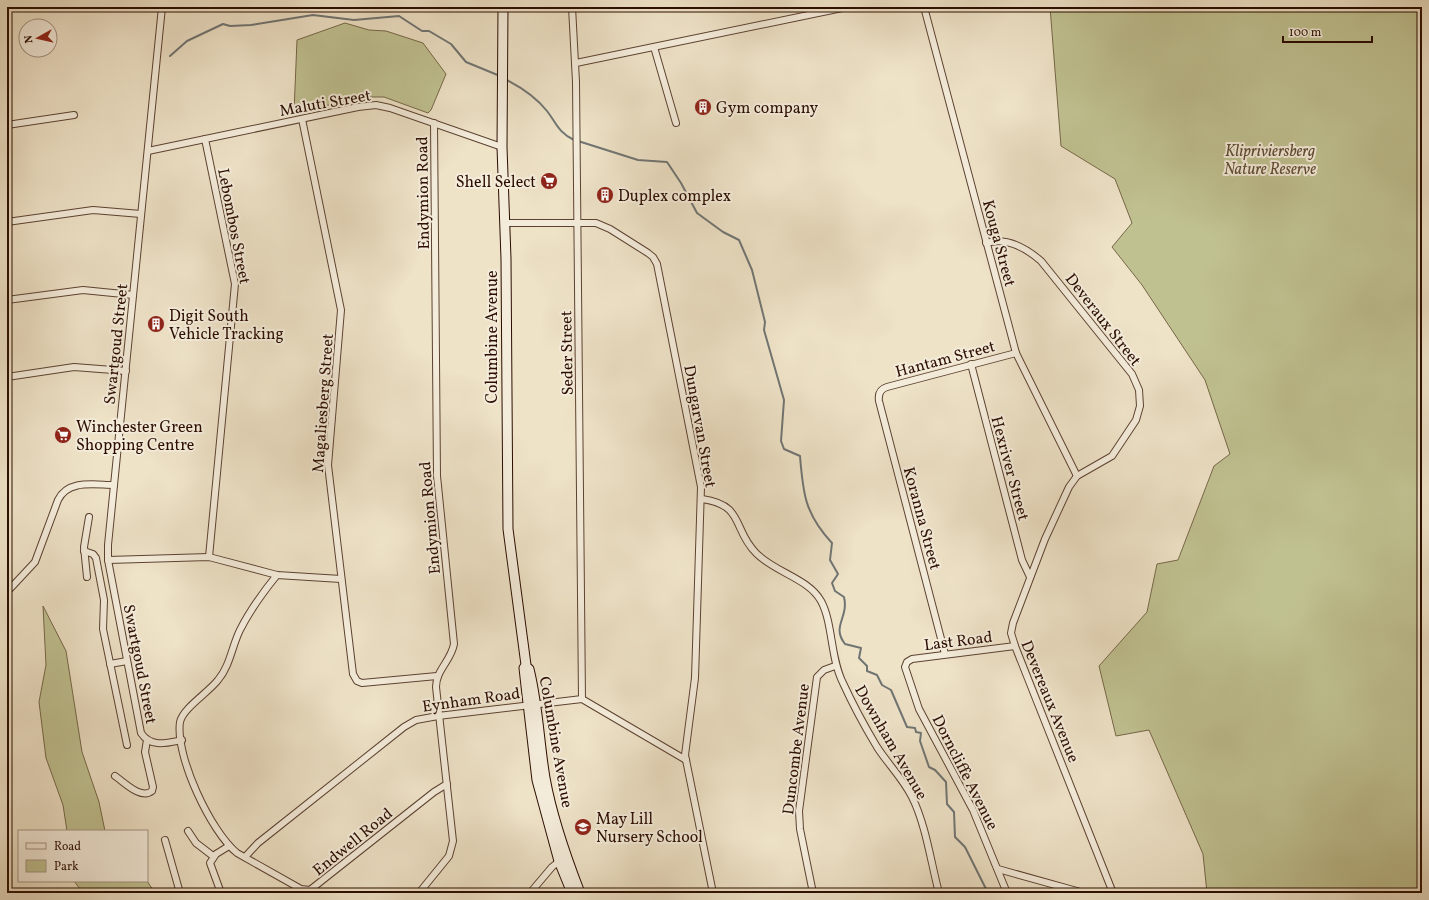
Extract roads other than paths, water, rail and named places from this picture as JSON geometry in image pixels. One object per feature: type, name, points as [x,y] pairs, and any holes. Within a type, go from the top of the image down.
[{"type":"main road","name":"Columbine Avenue","points":[[503,7],[502,147],[508,529],[526,665],[529,668],[541,780],[572,893]]},
{"type":"main road","name":"Columbine Avenue","points":[[563,858],[580,893]]},
{"type":"street","name":"Swartgoud Street","points":[[162,7],[114,485],[108,560],[140,729],[147,740],[159,744],[182,740]]},
{"type":"street","name":"Seder Street","points":[[572,7],[576,63],[582,700]]},
{"type":"street","points":[[576,63],[847,7]]},
{"type":"street","name":"Kouga Street","points":[[924,7],[1016,353],[1077,476]]},
{"type":"street","points":[[654,47],[676,122]]},
{"type":"street","name":"Maluti Street","points":[[148,150],[302,118],[376,105],[402,111],[502,147]]},
{"type":"street","points":[[7,125],[74,115]]},
{"type":"street","name":"Magaliesberg Street","points":[[302,118],[341,310],[328,464],[353,674],[357,681],[362,683],[437,676]]},
{"type":"street","name":"Endymion Road","points":[[434,123],[437,476],[454,644],[450,658],[437,676]]},
{"type":"street","name":"Lebombos Street","points":[[205,139],[235,284],[209,557]]},
{"type":"street","points":[[7,222],[93,210],[141,214]]},
{"type":"street","name":"Dungarvan Street","points":[[504,223],[596,223],[610,229],[648,253],[656,261],[699,475],[702,499],[695,678],[686,749],[686,760],[713,893]]},
{"type":"street","name":"Deveraux Street","points":[[986,243],[995,241],[1008,242],[1029,252],[1041,260],[1132,374],[1140,390],[1140,406],[1136,420],[1115,453],[1106,461],[1077,476]]},
{"type":"street","points":[[7,300],[83,290],[133,294]]},
{"type":"street","name":"Hantam Street","points":[[881,390],[897,384],[1016,353]]},
{"type":"street","name":"Hexriver Street","points":[[971,364],[1022,560],[1030,577]]},
{"type":"street","points":[[7,377],[74,367],[126,371]]},
{"type":"street","name":"Koranna Street","points":[[881,390],[878,394],[879,401],[945,654]]},
{"type":"street","name":"Devereaux Avenue","points":[[1077,476],[1059,508],[1030,577],[1011,630],[1015,646],[1113,893]]},
{"type":"street","points":[[7,592],[35,562],[58,500],[63,492],[72,486],[80,484],[114,485]]},
{"type":"street","name":"Downham Avenue","points":[[702,499],[725,506],[734,515],[754,552],[817,595],[824,609],[836,666],[843,684],[874,742],[912,796],[939,893]]},
{"type":"street","points":[[87,577],[84,551],[89,517]]},
{"type":"street","points":[[84,551],[93,554],[96,558],[104,600],[102,622],[127,745]]},
{"type":"street","points":[[108,560],[209,557],[277,575],[341,578]]},
{"type":"street","name":"Endwell Road","points":[[277,575],[239,630],[222,675],[182,716],[180,723],[187,768],[194,789],[229,846],[245,858],[301,889],[310,890],[434,792],[447,784]]},
{"type":"street","name":"Last Road","points":[[906,663],[912,659],[1015,646]]},
{"type":"street","points":[[110,664],[127,661]]},
{"type":"street","name":"Dorncliffe Avenue","points":[[906,663],[907,677],[919,709],[973,810],[1008,893]]},
{"type":"street","name":"Duncombe Avenue","points":[[813,893],[800,829],[800,803],[817,677],[824,670],[836,666]]},
{"type":"street","points":[[419,893],[449,856],[453,846],[438,716],[437,676]]},
{"type":"street","points":[[582,700],[686,760]]},
{"type":"street","name":"Eynham Road","points":[[245,858],[258,843],[404,727],[416,720],[532,704],[582,700]]},
{"type":"street","points":[[115,776],[142,794],[148,794],[152,791],[153,787],[145,752],[147,740]]},
{"type":"street","points":[[188,832],[196,843],[213,856]]},
{"type":"street","points":[[165,840],[180,893]]},
{"type":"street","points":[[221,893],[210,865],[213,856],[229,846]]},
{"type":"street","points":[[530,893],[563,858]]},
{"type":"street","points":[[998,869],[1084,893]]},
{"type":"waterway","points":[[170,56],[187,41],[223,24],[230,26],[251,25],[313,15],[354,20],[399,16],[422,31],[429,31],[451,44],[466,62],[500,76]]},
{"type":"waterway","points":[[505,79],[533,97],[543,106],[561,131],[574,140]]},
{"type":"waterway","points":[[578,141],[638,160],[667,162],[681,183],[697,213],[723,232],[739,240],[752,270],[765,322],[764,330],[784,400],[781,441],[784,449],[800,456],[802,482],[807,503],[816,523],[832,543],[830,560],[838,574],[832,583],[835,591],[844,597],[845,604],[840,627],[841,638],[845,644],[861,648],[859,658],[867,666],[867,671],[877,675],[882,685],[891,690],[907,727],[915,728],[916,732],[921,733],[920,741],[929,767],[935,770],[946,782],[947,804],[954,812],[955,837],[965,847],[988,893]]},
{"type":"place","name":"Gym company","points":[[703,107]]},
{"type":"place","name":"Shell Select","points":[[549,181]]},
{"type":"place","name":"Duplex complex","points":[[605,195]]},
{"type":"place","name":"Digit South Vehicle Tracking","points":[[156,324]]},
{"type":"place","name":"Winchester Green Shopping Centre","points":[[63,435]]},
{"type":"place","name":"May Lill Nursery School","points":[[583,827]]},
{"type":"park label","name":"Klipriviersberg Nature Reserve","points":[[1270,159]]}]
